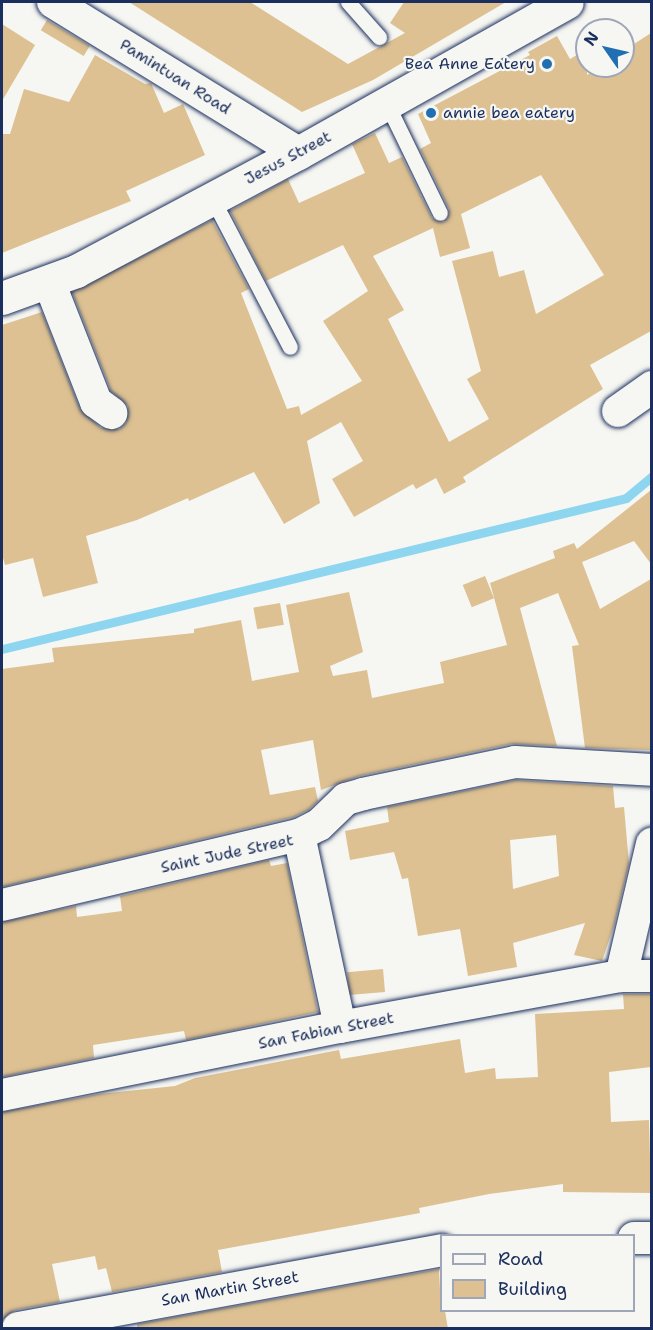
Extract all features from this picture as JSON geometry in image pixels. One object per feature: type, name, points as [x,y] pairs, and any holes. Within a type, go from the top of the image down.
[{"type":"street","name":"Pamintuan Road","points":[[53,2],[298,153]]},
{"type":"street","name":"Jesus Street","points":[[2,298],[49,282],[298,153],[567,2]]},
{"type":"street","points":[[49,282],[96,402],[111,413]]},
{"type":"street","points":[[618,411],[651,387]]},
{"type":"street","points":[[299,836],[319,825],[346,800],[354,796],[515,762],[651,770]]},
{"type":"street","name":"Saint Jude Street","points":[[2,905],[299,836],[340,1027]]},
{"type":"street","points":[[636,976],[651,844]]},
{"type":"street","name":"San Fabian Street","points":[[2,1095],[340,1027],[636,976]]},
{"type":"street","points":[[635,1238],[651,1238]]},
{"type":"street","name":"San Martin Street","points":[[18,1329],[440,1250]]},
{"type":"lane","points":[[348,2],[379,37]]},
{"type":"lane","points":[[387,104],[440,213]]},
{"type":"lane","points":[[212,198],[290,347]]},
{"type":"building","points":[[129,2],[250,2],[348,64],[405,33],[390,23],[404,2],[506,2],[373,80],[302,112]]},
{"type":"building","points":[[47,20],[90,46],[84,56],[41,30]]},
{"type":"building","points":[[2,24],[35,45],[2,101]]},
{"type":"building","points":[[651,33],[651,331],[590,365],[603,389],[463,477],[466,482],[444,494],[436,478],[416,489],[413,484],[354,517],[332,479],[363,461],[341,422],[307,441],[320,503],[284,524],[254,472],[189,501],[188,498],[137,520],[86,536],[98,583],[43,597],[33,558],[5,565],[2,554],[2,325],[42,312],[80,409],[101,428],[119,429],[126,423],[128,406],[111,391],[72,292],[212,220],[249,289],[241,293],[287,409],[299,406],[301,415],[362,381],[323,321],[368,291],[343,245],[266,281],[230,211],[288,179],[299,203],[365,173],[352,144],[375,133],[389,163],[402,157],[432,218],[444,222],[449,209],[420,149],[431,143],[418,114],[530,55],[528,52],[557,36],[570,59],[575,56],[575,78],[635,78],[635,43]],"holes":[[[541,175],[604,275],[536,314],[524,270],[499,277],[493,251],[452,261],[481,371],[467,379],[489,419],[449,442],[388,319],[404,310],[373,256],[433,228],[440,257],[470,248],[461,214]]]},
{"type":"building","points":[[95,55],[145,84],[151,83],[164,113],[183,104],[205,155],[126,191],[131,201],[2,253],[2,134],[10,134],[24,89],[69,102]]},
{"type":"building","points":[[651,490],[651,564],[634,541],[582,562],[600,609],[651,579],[651,750],[585,748],[572,646],[579,645],[558,593],[520,608],[557,746],[511,744],[359,776],[321,790],[313,740],[261,750],[270,795],[315,787],[318,801],[308,810],[294,817],[2,887],[2,669],[54,662],[52,648],[194,633],[194,629],[241,620],[252,681],[299,672],[286,605],[349,592],[363,652],[330,666],[333,676],[367,670],[372,698],[444,683],[440,662],[507,645],[490,583],[555,558],[553,551],[574,543],[577,549]]},
{"type":"building","points":[[485,576],[494,598],[472,607],[463,585]]},
{"type":"building","points":[[280,603],[284,625],[257,629],[253,608]]},
{"type":"building","points":[[516,780],[613,786],[615,808],[624,807],[629,864],[614,926],[602,961],[574,955],[585,923],[513,943],[517,967],[468,976],[460,929],[418,936],[408,878],[402,879],[394,852],[350,860],[345,831],[389,822],[387,807]],"holes":[[[556,835],[559,876],[513,889],[510,840]]]},
{"type":"building","points":[[269,860],[271,866],[287,863],[318,1012],[186,1040],[184,1031],[93,1045],[94,1058],[2,1077],[2,922],[76,906],[77,917],[122,911],[120,896]]},
{"type":"building","points":[[383,969],[385,992],[349,995],[347,972]]},
{"type":"building","points":[[623,994],[651,994],[651,1067],[609,1072],[611,1122],[649,1120],[651,1193],[563,1192],[563,1184],[489,1194],[419,1208],[420,1213],[218,1250],[222,1272],[112,1292],[106,1268],[98,1270],[95,1256],[52,1264],[60,1302],[15,1310],[2,1320],[2,1112],[99,1094],[175,1086],[195,1078],[339,1050],[341,1059],[460,1039],[465,1073],[495,1068],[496,1079],[538,1077],[535,1014],[624,1009]]},
{"type":"building","points":[[439,1269],[440,1312],[445,1312],[448,1329],[137,1329],[137,1324]]},
{"type":"waterway","points":[[2,649],[626,498],[652,476]]},
{"type":"place","name":"Bea Anne Eatery","points":[[547,64]]},
{"type":"place","name":"annie bea eatery","points":[[431,113]]}]
